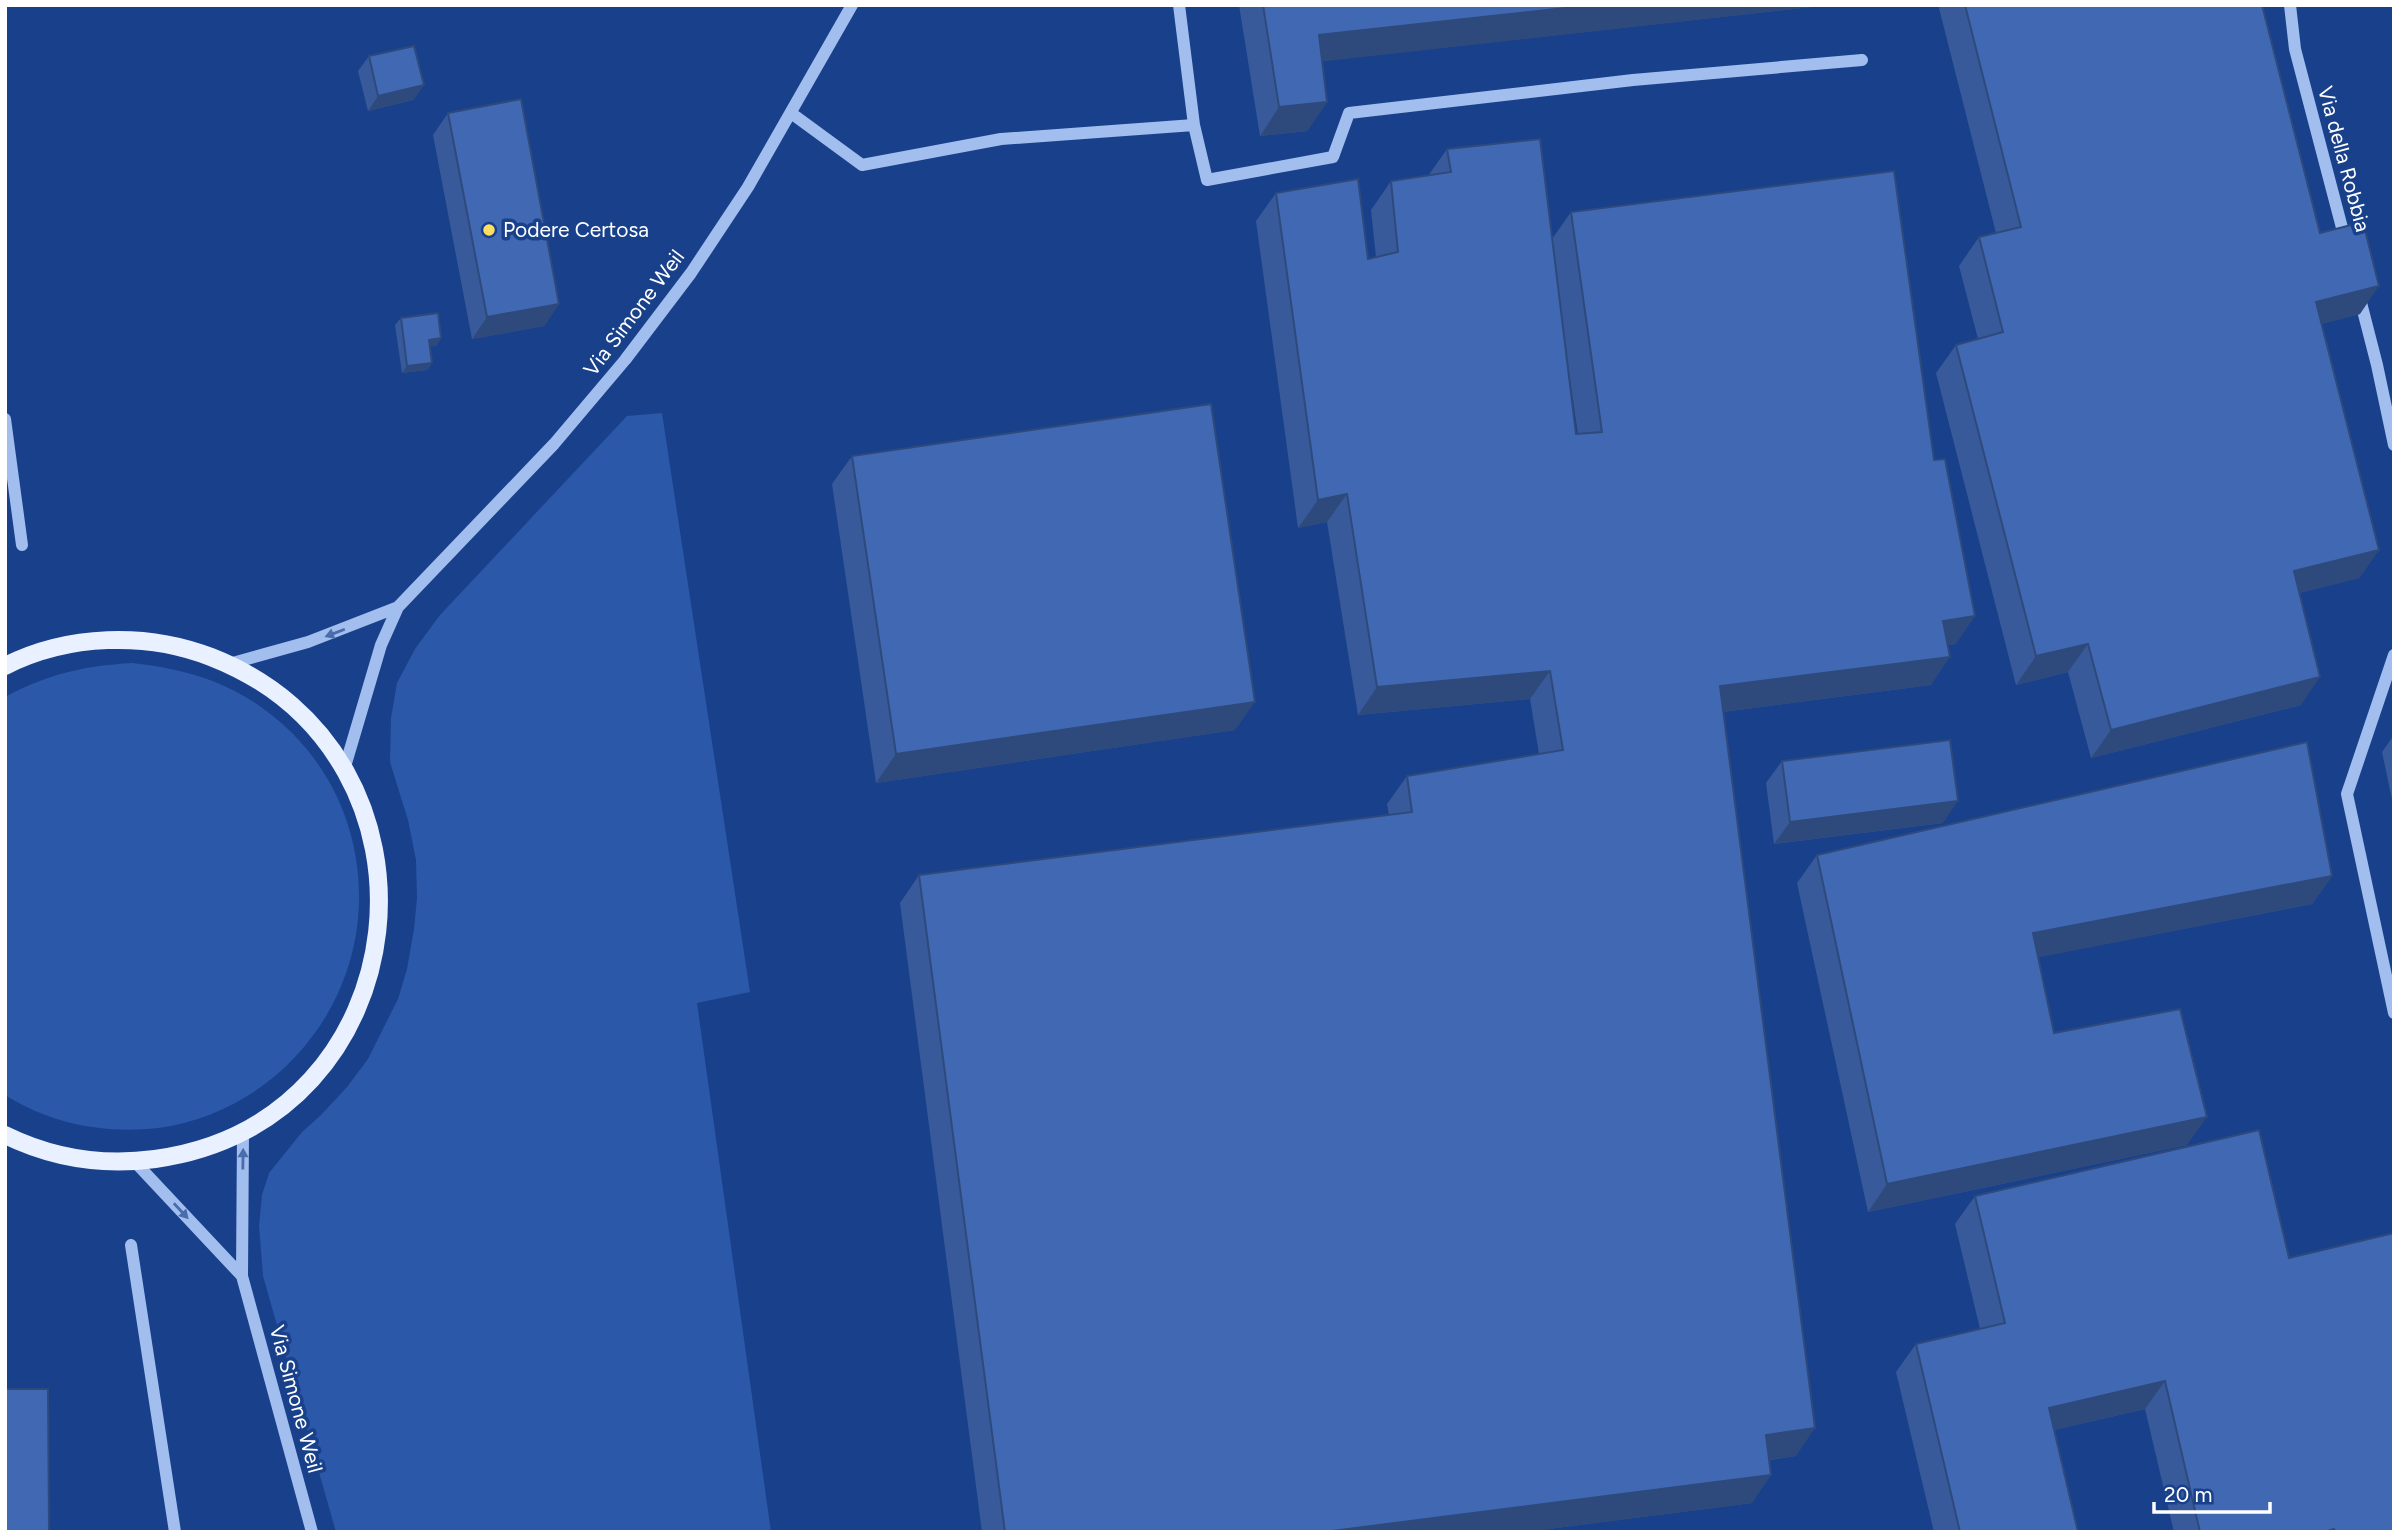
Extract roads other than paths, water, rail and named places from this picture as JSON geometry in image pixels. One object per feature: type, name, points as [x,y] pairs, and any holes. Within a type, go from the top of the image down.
[{"type":"main road","points":[[5,1135],[59,1155],[96,1161],[135,1161],[173,1156],[209,1146],[243,1131],[276,1110],[304,1086],[329,1057],[365,990],[375,953],[380,916],[379,877],[373,840],[361,804],[344,769],[322,737],[295,708],[264,684],[229,664],[183,648],[159,643],[123,640],[86,642],[50,648],[9,661]]},
{"type":"street","name":"Via Simone Weil","points":[[344,769],[381,645],[398,607],[545,454],[625,360],[691,273],[748,187],[852,5]]},
{"type":"street","points":[[1179,5],[1194,125],[1207,180],[1333,157],[1349,113],[1633,80],[1861,61]]},
{"type":"street","name":"Via della Robbia","points":[[2290,5],[2295,48],[2350,260]]},
{"type":"street","points":[[791,113],[862,165],[1001,139],[1194,125]]},
{"type":"street","points":[[2357,286],[2394,445]]},
{"type":"street","points":[[5,419],[22,545]]},
{"type":"street","name":"Via Simone Weil","points":[[229,664],[309,642],[398,607]]},
{"type":"street","points":[[2394,655],[2347,794],[2394,1013]]},
{"type":"street","name":"Via Simone Weil","points":[[243,1131],[242,1276],[312,1532]]},
{"type":"street","name":"Via Simone Weil","points":[[135,1161],[242,1276]]},
{"type":"street","points":[[131,1245],[175,1532]]},
{"type":"place","name":"Podere Certosa","points":[[489,230]]}]
